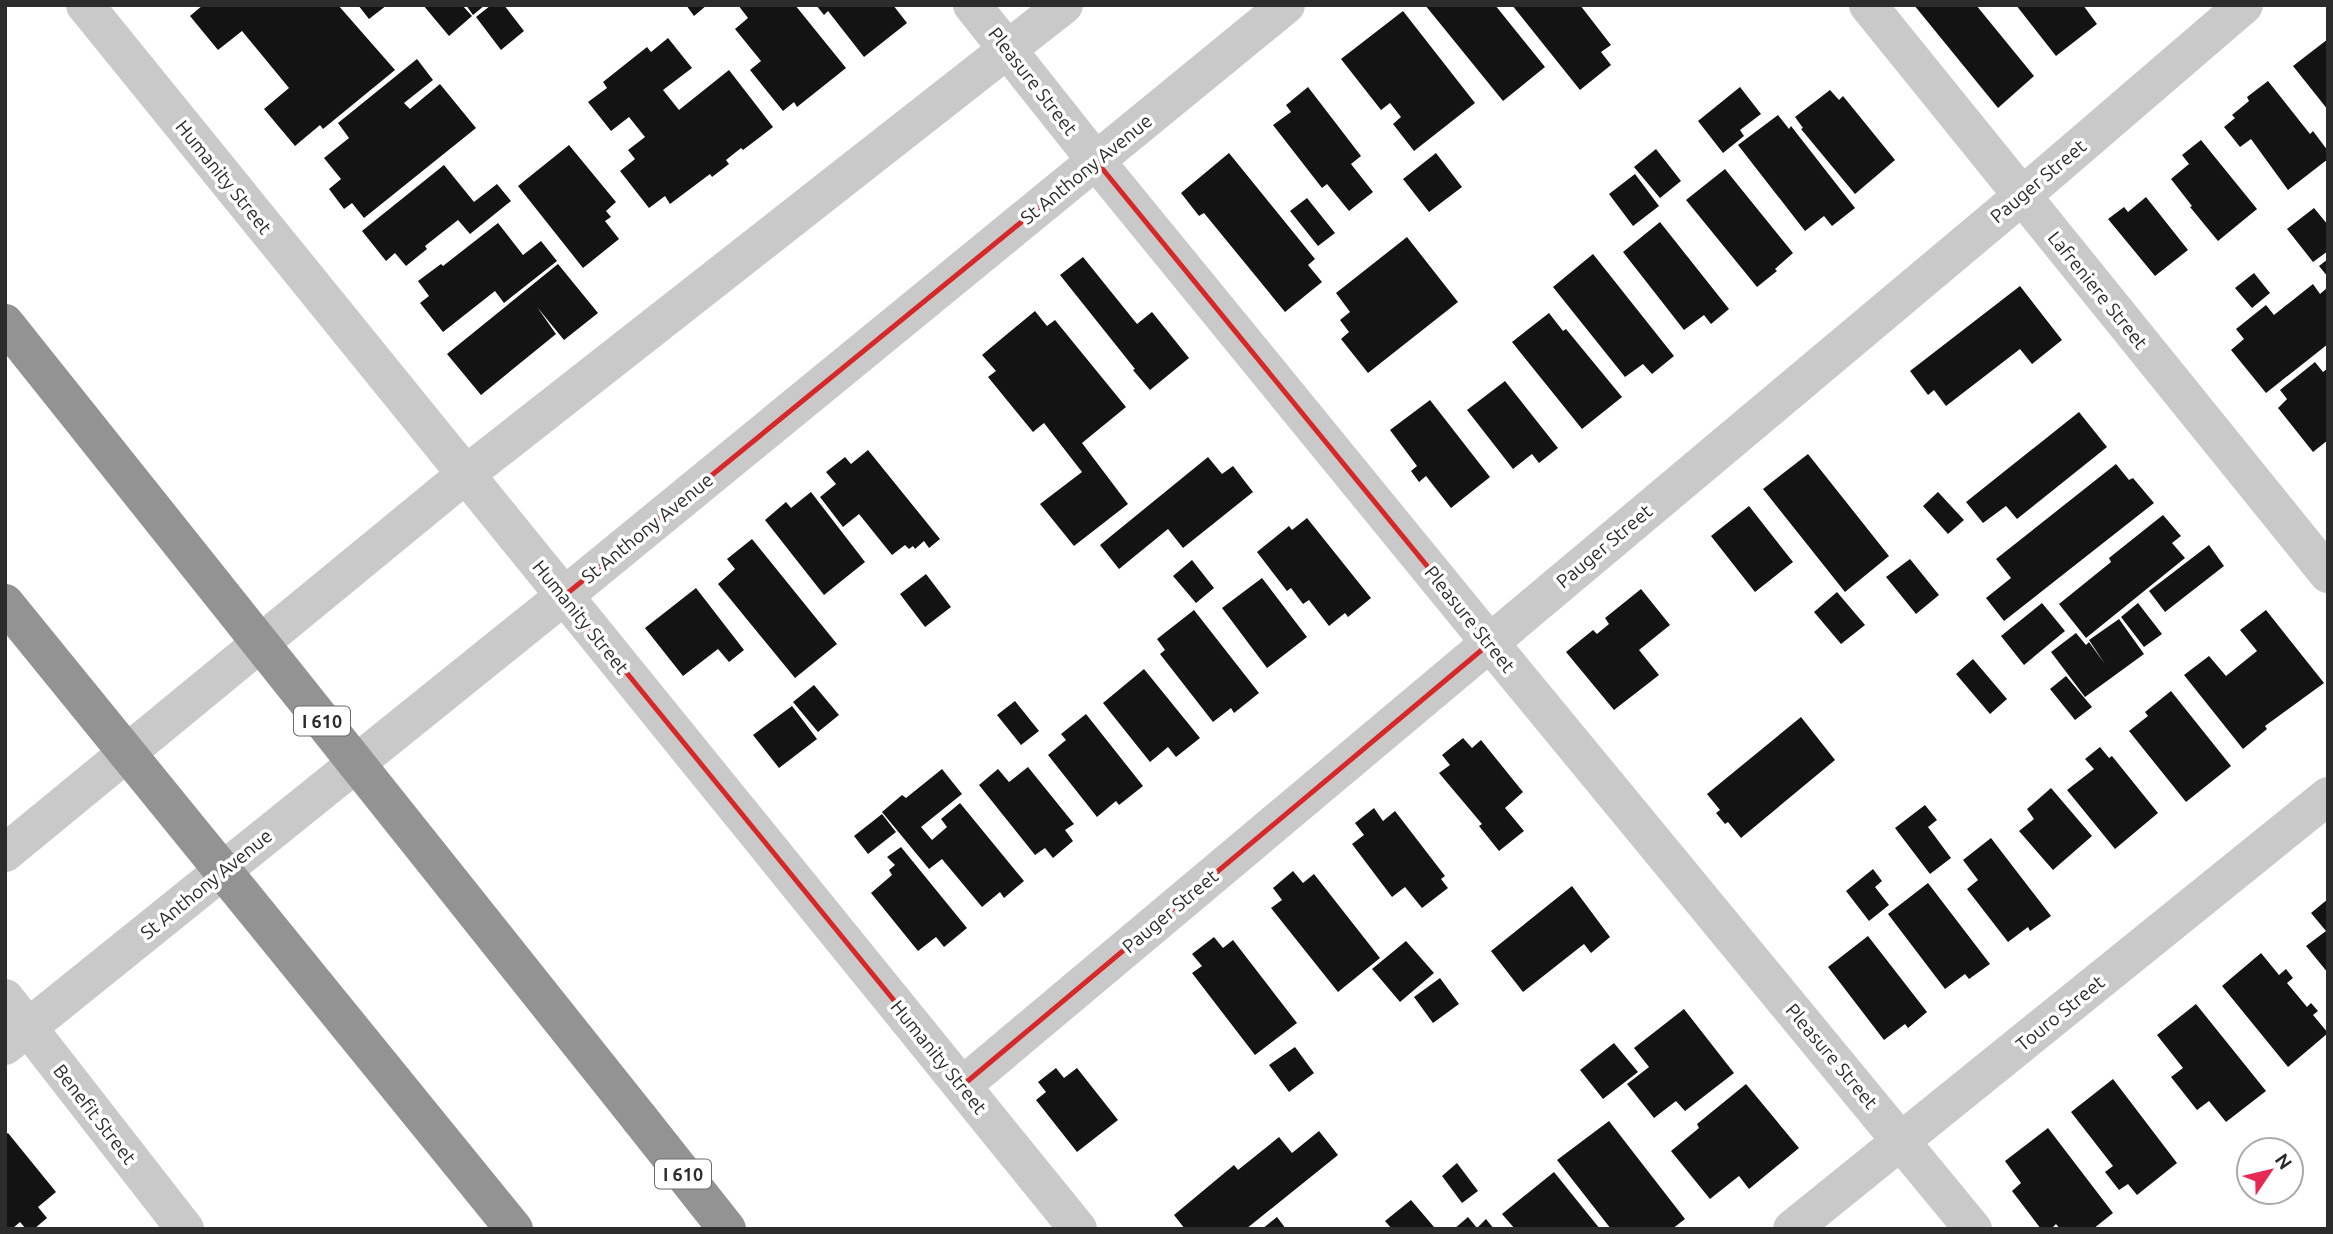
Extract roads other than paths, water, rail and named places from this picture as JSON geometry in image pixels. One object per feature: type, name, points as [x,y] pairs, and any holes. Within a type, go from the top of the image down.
[{"type":"highway","name":"I 610","points":[[5,323],[727,1229]]},
{"type":"highway","points":[[5,603],[514,1229]]},
{"type":"street","name":"Humanity Street","points":[[85,5],[1078,1229]]},
{"type":"street","name":"Pleasure Street","points":[[972,5],[1490,643],[1973,1229]]},
{"type":"street","points":[[5,853],[465,475],[1064,5]]},
{"type":"street","name":"St Anthony Avenue","points":[[17,1037],[564,596],[1286,5]]},
{"type":"street","name":"Lafreniere Street","points":[[1868,5],[2328,575]]},
{"type":"street","name":"Pauger Street","points":[[962,1086],[2022,196],[2244,5]]},
{"type":"street","name":"Touro Street","points":[[1792,1229],[2328,796]]},
{"type":"street","name":"Benefit Street","points":[[5,998],[17,1037],[185,1229]]}]
